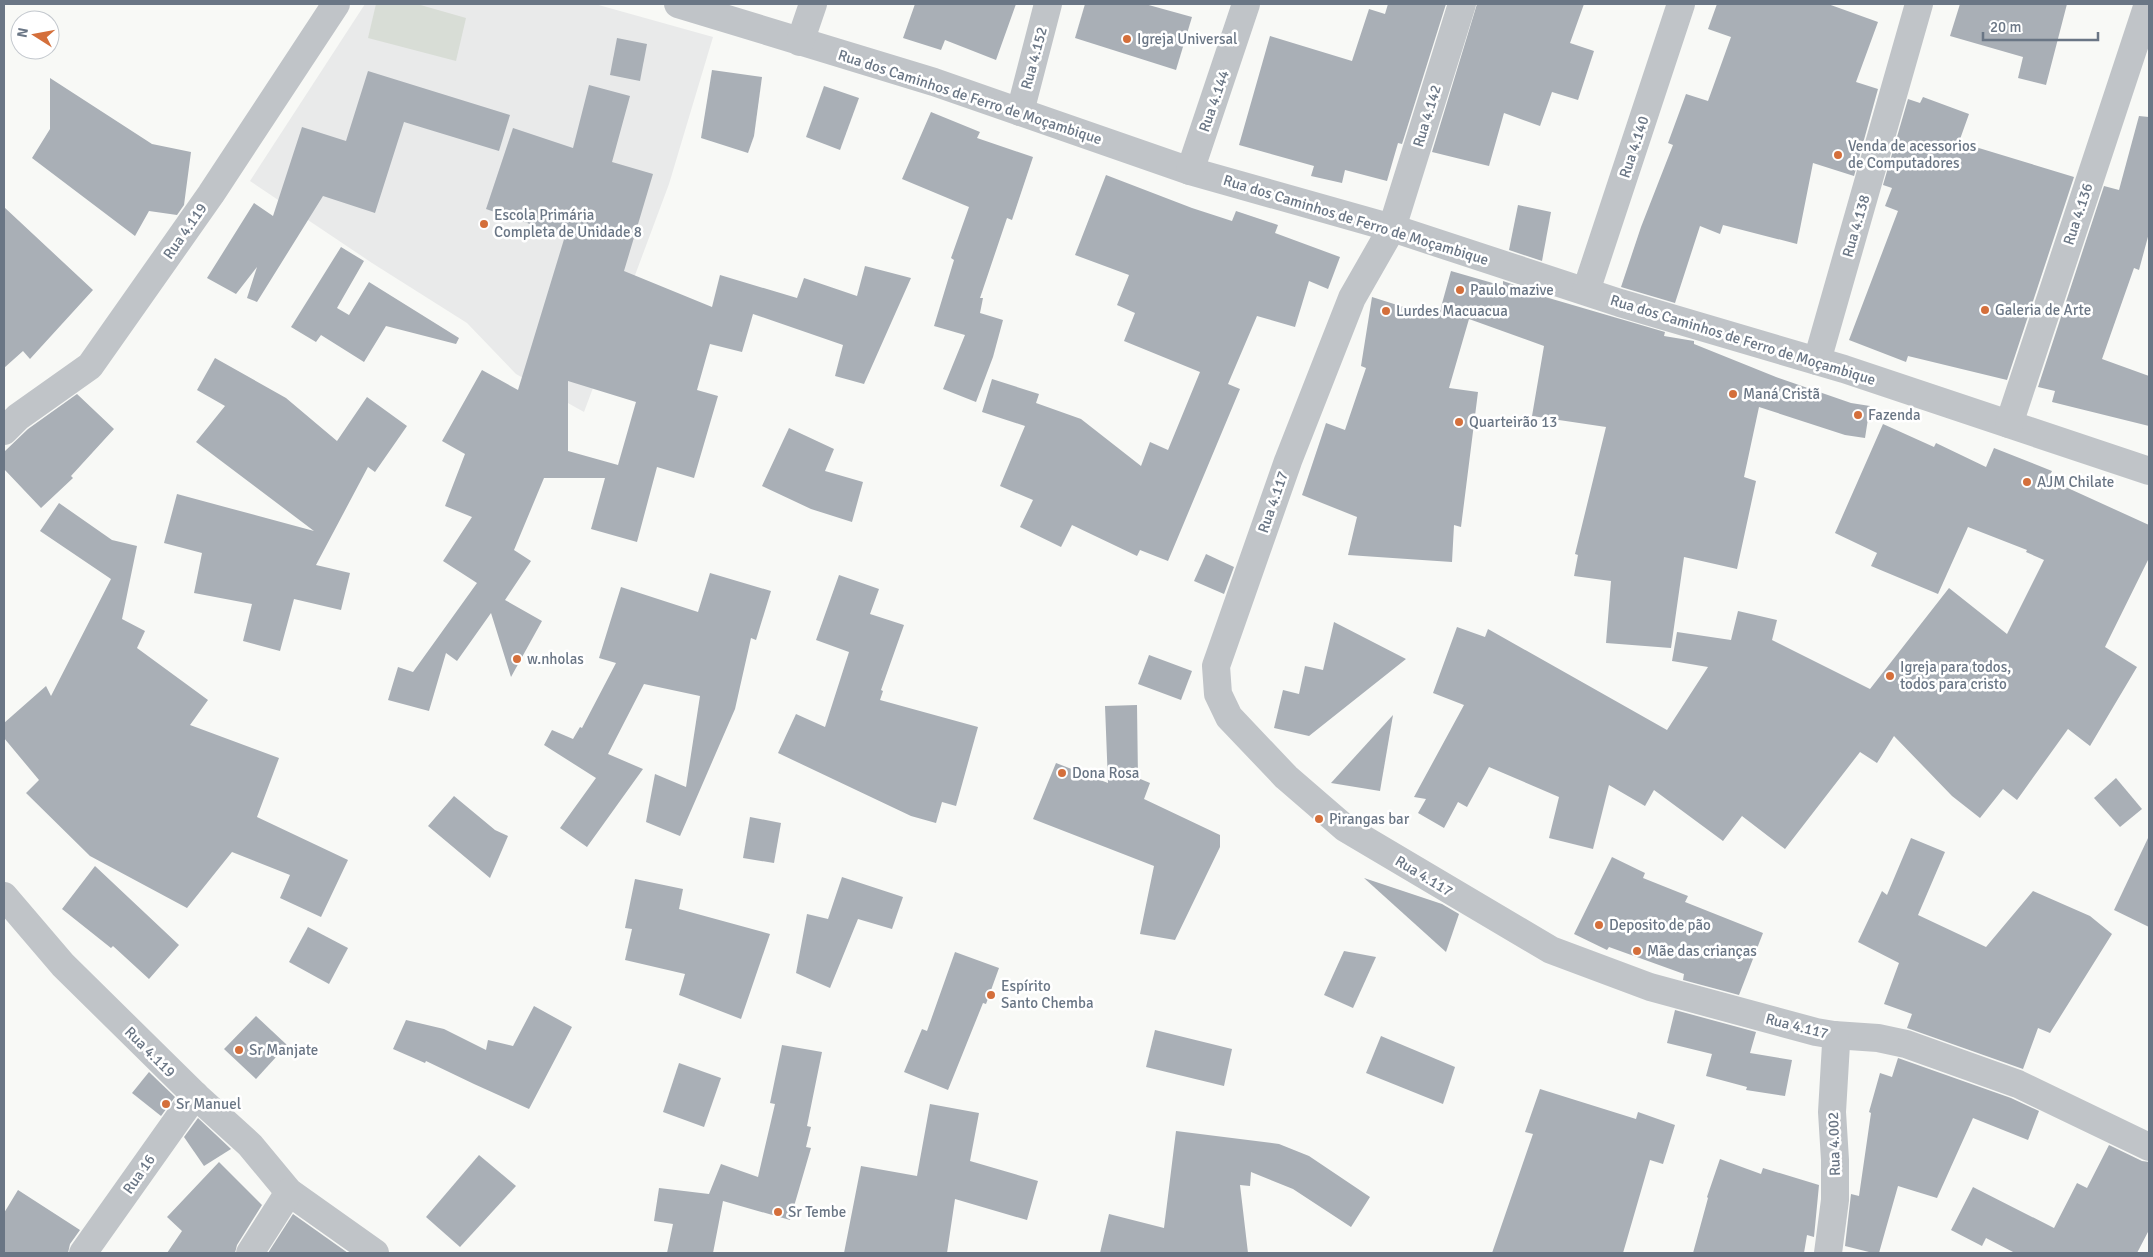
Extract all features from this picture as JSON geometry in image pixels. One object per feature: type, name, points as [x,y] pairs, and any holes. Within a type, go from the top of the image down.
[{"type":"street","name":"Rua 4.119","points":[[4,431],[18,417],[90,366],[211,194],[336,4]]},
{"type":"street","name":"Rua dos Caminhos de Ferro de Moçambique","points":[[678,4],[934,82],[1190,171],[1392,228],[1586,291],[1817,361],[2149,471]]},
{"type":"street","points":[[800,42],[812,4]]},
{"type":"street","name":"Rua 4.152","points":[[1020,112],[1048,4]]},
{"type":"street","name":"Rua 4.144","points":[[1190,171],[1246,4]]},
{"type":"street","name":"Rua 4.142","points":[[1392,228],[1462,4]]},
{"type":"street","name":"Rua 4.140","points":[[1586,291],[1681,4]]},
{"type":"street","name":"Rua 4.138","points":[[1817,361],[1919,4]]},
{"type":"street","name":"Rua 4.136","points":[[2009,424],[2148,4]]},
{"type":"street","name":"Rua 4.117","points":[[1392,228],[1352,298],[1288,461],[1216,666],[1218,694],[1229,717],[1286,777],[1345,828],[1551,950],[1650,987],[1834,1035],[1878,1038],[1906,1044],[2018,1084],[2149,1146]]},
{"type":"street","name":"Rua 4.119","points":[[4,896],[63,965],[195,1095],[250,1145],[289,1192],[375,1253]]},
{"type":"street","name":"Rua 4.002","points":[[1828,1253],[1834,1200],[1835,1160],[1832,1112],[1836,1044],[1834,1035]]},
{"type":"street","name":"Rua 16","points":[[83,1253],[195,1095]]},
{"type":"street","points":[[250,1253],[289,1192]]},
{"type":"shaded area","name":"Escola Primária Completa de Unidade 8","points":[[365,4],[595,4],[713,37],[669,184],[584,412],[516,374],[467,323],[372,263],[250,181]]},
{"type":"shaded area","points":[[376,4],[417,4],[466,18],[456,61],[368,38]]},
{"type":"building","points":[[915,4],[1016,4],[996,60],[945,40],[941,50],[903,38]]},
{"type":"building","points":[[1085,4],[1145,4],[1192,17],[1176,70],[1075,38]]},
{"type":"building","points":[[1388,4],[1446,4],[1402,144],[1398,143],[1387,181],[1345,170],[1342,183],[1311,176],[1314,166],[1239,145],[1270,36],[1352,61],[1369,9],[1385,14]]},
{"type":"building","points":[[1477,4],[1584,4],[1570,43],[1594,51],[1578,100],[1552,92],[1540,126],[1504,113],[1489,166],[1432,152]]},
{"type":"building","points":[[1717,4],[1828,4],[1878,22],[1856,82],[1878,89],[1854,176],[1813,163],[1797,244],[1723,225],[1720,234],[1700,226],[1675,303],[1621,287],[1641,227],[1673,145],[1668,143],[1686,94],[1708,101],[1731,37],[1708,29]]},
{"type":"building","points":[[1960,4],[2067,4],[2046,85],[2018,78],[2023,57],[1950,36]]},
{"type":"building","points":[[617,38],[647,44],[640,81],[610,75]]},
{"type":"building","points":[[712,70],[762,77],[754,136],[748,153],[701,138]]},
{"type":"building","points":[[368,71],[510,115],[499,151],[404,122],[375,213],[323,196],[257,302],[247,298],[257,267],[236,294],[207,278],[254,203],[273,216],[302,127],[346,141]]},
{"type":"building","points":[[50,78],[152,144],[191,152],[184,205],[177,215],[149,211],[135,236],[32,158],[50,129]]},
{"type":"building","points":[[589,85],[630,96],[612,162],[653,174],[624,271],[712,307],[720,275],[797,298],[804,278],[857,296],[865,266],[911,278],[864,384],[835,376],[843,345],[753,314],[742,352],[710,344],[697,390],[718,396],[694,478],[657,467],[637,542],[591,529],[605,478],[544,478],[514,550],[531,561],[505,600],[542,621],[511,677],[491,613],[457,661],[446,653],[429,711],[388,700],[398,667],[413,672],[477,583],[443,561],[472,517],[445,506],[465,454],[442,441],[482,370],[518,390],[565,236],[486,209],[513,128],[573,148]],"holes":[[[568,381],[636,402],[618,465],[568,451]]]},
{"type":"building","points":[[824,86],[859,98],[840,150],[806,137]]},
{"type":"building","points":[[1923,97],[1969,114],[1959,142],[2074,177],[2007,380],[1908,356],[1906,362],[1849,340],[1898,211],[1885,206],[1892,188],[1883,185],[1908,99],[1920,103]]},
{"type":"building","points":[[931,112],[980,132],[977,138],[1033,157],[1012,220],[1007,218],[980,298],[983,298],[980,313],[1003,320],[993,357],[976,402],[943,389],[965,335],[934,326],[954,260],[951,258],[969,207],[902,179]]},
{"type":"building","points":[[2139,116],[2149,117],[2149,233],[2139,270],[2134,268],[2102,359],[2149,376],[2149,426],[2052,402],[2055,391],[2038,387],[2104,186],[2119,190]]},
{"type":"building","points":[[1106,175],[1192,208],[1232,221],[1236,211],[1278,225],[1275,233],[1340,257],[1328,289],[1309,281],[1295,327],[1257,316],[1228,384],[1240,389],[1168,561],[1140,550],[1137,556],[1072,525],[1061,547],[1020,527],[1033,500],[1000,486],[1025,426],[982,412],[992,379],[1039,394],[1036,403],[1081,419],[1141,466],[1150,442],[1168,450],[1200,372],[1124,341],[1135,313],[1117,305],[1129,275],[1075,255]]},
{"type":"building","points":[[1518,205],[1551,212],[1542,261],[1509,250]]},
{"type":"building","points":[[4,207],[93,290],[30,359],[23,351],[4,368]]},
{"type":"building","points":[[341,247],[364,261],[337,308],[349,315],[369,282],[459,338],[456,344],[386,326],[364,362],[321,335],[316,342],[291,327]]},
{"type":"building","points":[[1451,271],[1503,286],[1503,281],[1536,292],[1535,294],[1665,332],[1664,336],[1694,341],[1694,344],[1776,377],[1851,403],[1870,406],[1865,438],[1845,435],[1759,407],[1744,477],[1756,481],[1737,569],[1684,557],[1671,648],[1606,643],[1611,581],[1574,576],[1578,555],[1575,554],[1606,427],[1532,416],[1544,346],[1469,319],[1449,388],[1478,392],[1461,527],[1454,525],[1452,562],[1348,555],[1357,517],[1302,495],[1326,423],[1345,430],[1366,368],[1361,366],[1372,297],[1438,318]]},
{"type":"building","points":[[215,358],[286,398],[337,441],[367,397],[407,426],[375,472],[368,467],[316,565],[350,573],[341,610],[294,599],[280,651],[243,641],[252,604],[194,593],[202,553],[164,543],[177,494],[314,531],[196,442],[225,406],[197,390]]},
{"type":"building","points":[[77,394],[114,429],[71,476],[73,478],[41,508],[4,469],[4,452],[28,429]]},
{"type":"building","points":[[1883,424],[1934,447],[1936,443],[1986,467],[1994,448],[2052,471],[2048,479],[2149,525],[2149,558],[2105,647],[2137,667],[2090,746],[2068,729],[2017,800],[2003,789],[1980,818],[1952,796],[1894,736],[1877,763],[1860,752],[1785,849],[1742,816],[1723,841],[1654,790],[1645,806],[1609,785],[1593,849],[1549,838],[1559,797],[1489,767],[1467,807],[1458,802],[1444,828],[1418,813],[1426,799],[1414,797],[1464,705],[1433,693],[1457,627],[1485,637],[1488,629],[1667,730],[1708,667],[1672,661],[1677,632],[1731,640],[1738,611],[1777,620],[1772,640],[1870,689],[1949,588],[2007,634],[2044,560],[2026,552],[2027,550],[1968,527],[1938,594],[1871,566],[1877,553],[1835,533]]},
{"type":"building","points":[[789,428],[834,449],[825,471],[863,482],[852,522],[811,509],[762,486]]},
{"type":"building","points":[[59,503],[112,540],[137,546],[122,619],[145,631],[137,648],[208,700],[190,725],[279,758],[257,817],[348,860],[321,917],[280,898],[290,875],[232,852],[187,908],[90,856],[26,793],[39,780],[4,738],[4,723],[46,686],[51,696],[111,579],[40,531]]},
{"type":"building","points":[[1206,554],[1234,567],[1224,594],[1194,581]]},
{"type":"building","points":[[710,573],[771,591],[756,640],[751,638],[735,709],[680,836],[646,822],[655,774],[686,787],[700,696],[644,684],[608,754],[643,769],[587,847],[560,828],[596,778],[544,745],[552,730],[573,739],[580,727],[582,728],[616,663],[599,658],[621,587],[698,612]]},
{"type":"building","points":[[839,575],[879,589],[870,614],[904,625],[881,690],[883,691],[880,700],[978,727],[956,806],[942,802],[936,823],[911,816],[778,753],[796,714],[825,727],[849,652],[816,640]]},
{"type":"building","points":[[1334,622],[1406,659],[1309,736],[1274,728],[1283,690],[1299,694],[1305,666],[1323,670]]},
{"type":"building","points":[[1149,655],[1192,671],[1181,700],[1138,684]]},
{"type":"building","points":[[1137,705],[1138,778],[1150,783],[1144,799],[1220,835],[1220,847],[1175,940],[1140,934],[1154,866],[1033,819],[1056,763],[1108,783],[1105,706]]},
{"type":"building","points":[[1393,715],[1380,791],[1331,783]]},
{"type":"building","points":[[2116,778],[2142,809],[2120,827],[2094,798]]},
{"type":"building","points":[[454,796],[495,830],[508,836],[490,878],[428,826]]},
{"type":"building","points":[[750,817],[781,823],[774,863],[743,858]]},
{"type":"building","points":[[2149,836],[2149,927],[2114,910]]},
{"type":"building","points":[[1911,838],[1945,852],[1918,915],[1986,947],[2033,891],[2090,916],[2112,934],[2050,1033],[2038,1028],[2023,1069],[1907,1028],[1912,1014],[1884,1004],[1899,963],[1858,942],[1882,891],[1887,895]]},
{"type":"building","points":[[1612,857],[1645,873],[1643,878],[1688,896],[1685,902],[1763,933],[1739,995],[1683,980],[1684,974],[1609,947],[1607,950],[1574,934]]},
{"type":"building","points":[[95,866],[179,945],[149,979],[113,946],[111,948],[62,909]]},
{"type":"building","points":[[842,877],[903,897],[892,929],[858,919],[830,988],[796,973],[807,914],[828,919]]},
{"type":"building","points":[[1364,878],[1442,904],[1459,914],[1446,952]]},
{"type":"building","points":[[635,879],[683,889],[679,909],[770,934],[741,1019],[679,995],[685,974],[625,960],[632,929],[625,928]]},
{"type":"building","points":[[308,927],[348,948],[329,984],[289,962]]},
{"type":"building","points":[[1344,951],[1376,957],[1353,1008],[1324,995]]},
{"type":"building","points":[[955,952],[999,968],[986,1004],[983,1003],[948,1090],[904,1072],[922,1029],[927,1031]]},
{"type":"building","points":[[534,1006],[572,1027],[529,1109],[426,1061],[425,1063],[393,1049],[406,1020],[444,1029],[486,1050],[488,1040],[513,1046]]},
{"type":"building","points":[[1675,1010],[1756,1032],[1750,1053],[1792,1060],[1785,1096],[1746,1090],[1747,1087],[1706,1076],[1712,1054],[1667,1043]]},
{"type":"building","points":[[256,1016],[287,1045],[256,1079],[224,1049]]},
{"type":"building","points":[[1155,1030],[1232,1049],[1224,1086],[1146,1067]]},
{"type":"building","points":[[1381,1036],[1455,1067],[1443,1104],[1366,1073]]},
{"type":"building","points":[[782,1045],[822,1052],[807,1126],[811,1127],[806,1147],[811,1148],[790,1220],[723,1201],[713,1253],[667,1253],[673,1224],[654,1221],[659,1188],[709,1194],[721,1164],[758,1177],[775,1104],[770,1103]]},
{"type":"building","points":[[1898,1058],[2011,1098],[2039,1111],[2028,1140],[1973,1118],[1937,1198],[1898,1186],[1879,1253],[1873,1253],[1845,1246],[1851,1194],[1859,1196],[1871,1113],[1869,1112],[1880,1073],[1892,1077]]},
{"type":"building","points":[[679,1063],[721,1078],[704,1127],[663,1112]]},
{"type":"building","points":[[149,1072],[175,1097],[161,1116],[132,1093]]},
{"type":"building","points":[[1540,1089],[1636,1119],[1638,1112],[1675,1125],[1663,1164],[1650,1160],[1623,1253],[1492,1253],[1533,1134],[1525,1132]]},
{"type":"building","points":[[930,1104],[979,1113],[970,1161],[1038,1181],[1027,1220],[955,1199],[947,1253],[844,1253],[861,1166],[917,1176]]},
{"type":"building","points":[[198,1118],[231,1149],[204,1166],[184,1137]]},
{"type":"building","points":[[1176,1131],[1279,1144],[1309,1156],[1370,1197],[1351,1227],[1293,1189],[1251,1172],[1250,1186],[1240,1185],[1248,1253],[1100,1253],[1109,1214],[1164,1228]]},
{"type":"building","points":[[2109,1145],[2142,1161],[2149,1162],[2149,1230],[2137,1253],[2015,1253],[1986,1238],[1982,1246],[1951,1230],[1973,1187],[2054,1228],[2077,1183],[2087,1188]]},
{"type":"building","points":[[479,1155],[516,1186],[460,1247],[426,1217]]},
{"type":"building","points":[[1720,1159],[1761,1174],[1763,1168],[1819,1185],[1814,1237],[1807,1235],[1804,1253],[1693,1253],[1707,1197]]},
{"type":"building","points":[[219,1162],[262,1205],[237,1245],[235,1253],[167,1253],[182,1231],[167,1217]]},
{"type":"building","points":[[18,1190],[80,1230],[70,1244],[68,1253],[4,1253],[4,1213]]},
{"type":"building","points":[[293,1214],[348,1253],[268,1253]]},
{"type":"place","name":"Igreja Universal","points":[[1127,39]]},
{"type":"place","name":"Venda de acessorios de Computadores","points":[[1838,155]]},
{"type":"place","name":"Escola Primária Completa de Unidade 8","points":[[484,224]]},
{"type":"place","name":"Paulo mazive","points":[[1460,290]]},
{"type":"place","name":"Galeria de Arte","points":[[1985,310]]},
{"type":"place","name":"Lurdes Macuacua","points":[[1386,311]]},
{"type":"place","name":"Maná Cristã","points":[[1733,394]]},
{"type":"place","name":"Fazenda","points":[[1858,415]]},
{"type":"place","name":"Quarteirão 13","points":[[1459,422]]},
{"type":"place","name":"AJM Chilate","points":[[2027,482]]},
{"type":"place","name":"w.nholas","points":[[517,659]]},
{"type":"place","name":"Igreja para todos, todos para cristo","points":[[1890,676]]},
{"type":"place","name":"Dona Rosa","points":[[1062,773]]},
{"type":"place","name":"Pirangas bar","points":[[1319,819]]},
{"type":"place","name":"Deposito de pão","points":[[1599,925]]},
{"type":"place","name":"Mãe das crianças","points":[[1637,951]]},
{"type":"place","name":"Espírito Santo Chemba","points":[[991,995]]},
{"type":"place","name":"Sr Manjate","points":[[239,1050]]},
{"type":"place","name":"Sr Manuel","points":[[166,1104]]},
{"type":"place","name":"Sr Tembe","points":[[778,1212]]}]
